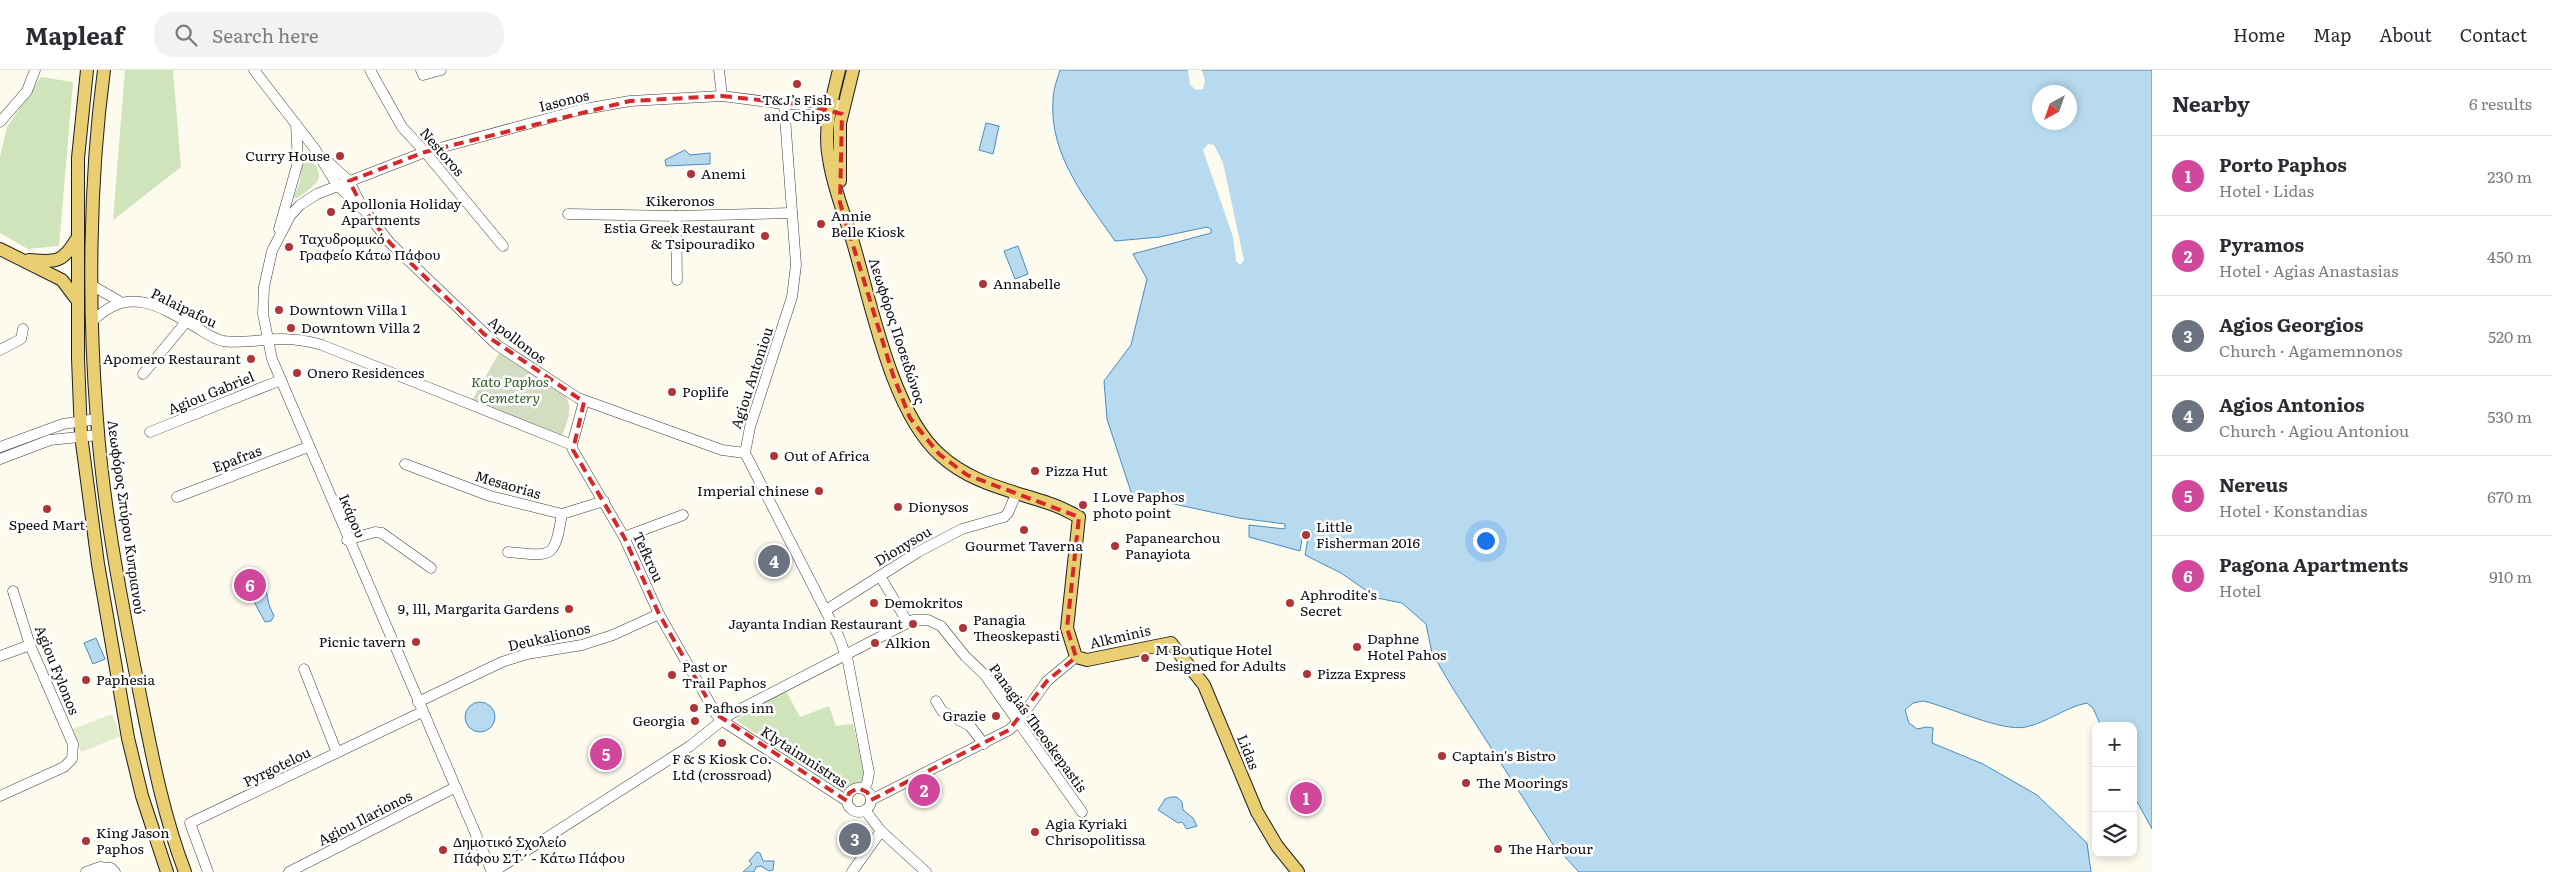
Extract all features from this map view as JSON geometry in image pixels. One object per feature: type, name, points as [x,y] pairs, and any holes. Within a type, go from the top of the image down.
[{"type":"main road","points":[[87,70],[78,158],[79,420],[97,555],[128,738],[142,796],[167,872]]},
{"type":"main road","name":"Λεωφόρος Σπύρου Κυπριανού","points":[[104,70],[95,141],[93,321],[98,435],[122,598],[144,712],[159,786],[185,872]]},
{"type":"main road","name":"Λεωφόρος Ποσειδώνος","points":[[836,109],[840,70]]},
{"type":"main road","name":"Λεωφόρος Ποσειδώνος","points":[[853,70],[827,130],[828,159],[897,388],[918,430],[939,454],[967,475],[1016,494],[1049,503],[1079,517],[1067,628],[1076,657]]},
{"type":"main road","points":[[21,259],[54,262],[69,253],[77,238]]},
{"type":"main road","points":[[0,249],[62,280],[78,300]]},
{"type":"main road","name":"Alkminis","points":[[1076,657],[1088,660],[1171,643]]},
{"type":"main road","name":"Lidas","points":[[1171,643],[1204,685],[1258,812],[1277,846],[1298,872]]},
{"type":"street","points":[[0,122],[27,91],[35,70]]},
{"type":"street","name":"Apollonos","points":[[254,70],[315,149],[336,186],[365,211]]},
{"type":"street","name":"Nestoros","points":[[370,70],[402,127],[503,246]]},
{"type":"street","points":[[421,70],[423,75],[441,70]]},
{"type":"street","points":[[719,70],[722,96]]},
{"type":"street","name":"Iasonos","points":[[336,186],[425,152],[579,110],[630,101],[722,96],[836,109]]},
{"type":"street","name":"Agiou Antoniou","points":[[745,453],[750,427],[792,296],[796,265],[784,104]]},
{"type":"street","points":[[276,242],[298,162],[296,124]]},
{"type":"street","name":"Apollonos","points":[[315,149],[348,181],[365,211],[390,243],[487,337],[527,366],[584,401],[733,454],[745,453]]},
{"type":"street","name":"Ικάρου","points":[[336,186],[300,204],[290,216],[276,242],[264,287],[263,314],[266,340],[347,540],[492,872]]},
{"type":"street","name":"Kikeronos","points":[[568,214],[676,216],[792,212]]},
{"type":"street","points":[[676,216],[677,280]]},
{"type":"street","points":[[93,286],[119,302]]},
{"type":"street","name":"Palaipafou","points":[[119,302],[131,300],[150,304],[221,340],[305,340],[340,351],[572,445]]},
{"type":"street","points":[[93,321],[107,308],[119,302]]},
{"type":"street","points":[[143,374],[186,322]]},
{"type":"street","points":[[0,350],[20,339],[23,329]]},
{"type":"street","name":"Agiou Gabriel","points":[[150,432],[281,380]]},
{"type":"street","points":[[572,445],[584,401]]},
{"type":"street","points":[[0,447],[41,431],[79,420],[97,420]]},
{"type":"street","points":[[0,459],[50,440],[81,435],[98,435]]},
{"type":"street","name":"Tefkrou","points":[[572,445],[624,537],[659,614],[721,720]]},
{"type":"street","name":"Epafras","points":[[177,497],[308,447]]},
{"type":"street","points":[[745,453],[826,610],[846,655],[869,772],[869,780],[863,789],[851,791],[847,801],[855,811],[865,810]]},
{"type":"street","name":"Mesaorias","points":[[404,464],[490,496],[562,514]]},
{"type":"street","name":"Dionysou","points":[[826,610],[880,576],[962,529],[1004,517],[1008,513],[1016,494]]},
{"type":"street","points":[[508,552],[543,556],[549,553],[557,544],[562,514],[604,501]]},
{"type":"street","points":[[624,537],[683,515]]},
{"type":"street","points":[[347,540],[375,532],[382,533],[431,568]]},
{"type":"street","points":[[880,576],[908,622]]},
{"type":"street","name":"Agiou Fylonos","points":[[0,796],[64,767],[72,759],[73,744],[30,645],[13,591]]},
{"type":"street","name":"Deukalionos","points":[[418,702],[502,662],[527,654],[582,645],[613,635],[659,614]]},
{"type":"street","name":"Panagias Theoskepastis","points":[[492,872],[690,746],[721,720],[908,622],[928,620],[941,626],[961,651],[985,675],[1017,723],[1082,812]]},
{"type":"street","points":[[0,656],[30,645]]},
{"type":"street","name":"Alkminis","points":[[1017,723],[1047,681],[1076,657]]},
{"type":"street","points":[[304,669],[338,753]]},
{"type":"street","points":[[936,701],[942,711],[970,726],[984,744]]},
{"type":"street","name":"Pyrgotelou","points":[[208,872],[190,824],[422,712]]},
{"type":"street","name":"Klytaimnistras","points":[[721,720],[847,801]]},
{"type":"street","points":[[865,810],[871,800],[911,778],[984,744],[1017,723]]},
{"type":"street","name":"Agiou Ilarionos","points":[[288,872],[454,788]]},
{"type":"street","points":[[863,789],[869,794],[871,800]]},
{"type":"street","points":[[865,810],[881,831],[926,872]]},
{"type":"street","points":[[852,872],[881,831]]},
{"type":"street","points":[[86,872],[100,867],[111,868],[115,872]]},
{"type":"highlighted area","points":[[722,96],[807,105],[842,114],[840,203],[893,375],[910,418],[939,454],[967,475],[1079,517],[1067,628],[1076,657],[1047,681],[1009,730],[871,800],[867,792],[858,788],[849,793],[847,801],[716,714],[659,614],[624,537],[573,450],[584,402],[484,334],[390,243],[365,211],[349,181],[425,152],[630,101]]},
{"type":"green space","points":[[125,70],[173,70],[181,167],[113,220]]},
{"type":"green space","points":[[41,77],[73,82],[59,246],[28,249],[0,233],[0,157],[7,127]]},
{"type":"green space","points":[[306,152],[317,168],[319,179],[296,199],[294,197],[300,182],[303,153]]},
{"type":"green space","name":"Kato Paphos Cemetery","points":[[499,353],[565,395],[568,400],[569,410],[568,420],[562,436],[471,402]]},
{"type":"green space","points":[[785,689],[800,717],[829,706],[836,726],[853,724],[865,779],[842,792],[736,720]]},
{"type":"green space","points":[[112,714],[121,736],[81,752],[73,729]]},
{"type":"water","points":[[1060,70],[2152,70],[2152,829],[2137,801],[2137,722],[2099,722],[2093,708],[2087,703],[2034,725],[2016,728],[1990,723],[1923,701],[1913,703],[1905,710],[1909,723],[1917,729],[1933,728],[1932,743],[1983,764],[2037,795],[2087,843],[2091,872],[1579,872],[1552,843],[1452,687],[1432,653],[1426,624],[1402,603],[1377,598],[1341,573],[1305,555],[1309,533],[1303,532],[1300,551],[1249,537],[1249,525],[1285,529],[1285,524],[1239,518],[1132,495],[1107,419],[1104,381],[1131,345],[1147,279],[1133,254],[1211,233],[1211,229],[1207,227],[1160,237],[1115,241],[1082,192],[1063,158],[1053,120],[1054,89]]},
{"type":"water","points":[[986,123],[999,126],[993,154],[979,150]]},
{"type":"water","points":[[685,150],[690,155],[710,153],[710,164],[666,166],[665,160]]},
{"type":"water","points":[[1018,246],[1028,274],[1015,279],[1004,251]]},
{"type":"water","points":[[258,585],[265,585],[269,605],[274,616],[271,621],[265,622],[250,594],[252,589]]},
{"type":"water","points":[[96,638],[105,659],[93,664],[84,643]]},
{"type":"water","points":[[480,702],[486,703],[494,711],[494,723],[486,731],[480,732],[474,731],[466,723],[465,717],[466,711],[474,703]]},
{"type":"water","points":[[1177,797],[1182,802],[1183,810],[1193,818],[1197,826],[1187,829],[1182,822],[1178,823],[1158,810],[1165,799]]},
{"type":"water","points":[[757,852],[760,853],[763,861],[774,861],[773,870],[769,871],[761,866],[756,867],[754,872],[743,872],[752,864],[749,861]]},
{"type":"pier","points":[[1188,70],[1202,70],[1205,81],[1203,89],[1196,90],[1190,85]]},
{"type":"pier","points":[[1208,144],[1214,145],[1223,163],[1244,260],[1240,265],[1236,261],[1233,237],[1203,150]]},
{"type":"place","name":"T&J’s Fish and Chips","points":[[797,84]]},
{"type":"place","name":"Curry House","points":[[340,156]]},
{"type":"place","name":"Anemi","points":[[691,174]]},
{"type":"place","name":"Apollonia Holiday Apartments","points":[[331,212]]},
{"type":"place","name":"Annie Belle Kiosk","points":[[821,224]]},
{"type":"place","name":"Estia Greek Restaurant & Tsipouradiko","points":[[765,236]]},
{"type":"place","name":"Ταχυδρομικό Γραφείο Κάτω Πάφου","points":[[289,247]]},
{"type":"place","name":"Annabelle","points":[[983,284]]},
{"type":"place","name":"Downtown Villa 1","points":[[279,310]]},
{"type":"place","name":"Downtown Villa 2","points":[[291,328]]},
{"type":"place","name":"Apomero Restaurant","points":[[251,359]]},
{"type":"place","name":"Onero Residences","points":[[297,373]]},
{"type":"place","name":"Poplife","points":[[672,392]]},
{"type":"place","name":"Out of Africa","points":[[774,456]]},
{"type":"place","name":"Pizza Hut","points":[[1035,471]]},
{"type":"place","name":"Imperial chinese","points":[[819,491]]},
{"type":"place","name":"I Love Paphos photo point","points":[[1083,505]]},
{"type":"place","name":"Dionysos","points":[[898,507]]},
{"type":"place","name":"Speed Mart","points":[[47,509]]},
{"type":"place","name":"Gourmet Taverna","points":[[1024,530]]},
{"type":"place","name":"Little Fisherman 2016","points":[[1306,535]]},
{"type":"place","name":"Papanearchou Panayiota","points":[[1115,546]]},
{"type":"place","name":"Agios Antonios","points":[[774,561]]},
{"type":"place","name":"Pagona Apartments","points":[[250,585]]},
{"type":"place","name":"Demokritos","points":[[874,603]]},
{"type":"place","name":"Aphrodite's Secret","points":[[1290,603]]},
{"type":"place","name":"9, lll, Margarita Gardens","points":[[569,609]]},
{"type":"place","name":"Jayanta Indian Restaurant","points":[[913,624]]},
{"type":"place","name":"Panagia Theoskepasti","points":[[963,628]]},
{"type":"place","name":"Picnic tavern","points":[[416,642]]},
{"type":"place","name":"Alkion","points":[[875,643]]},
{"type":"place","name":"Daphne Hotel Pahos","points":[[1357,647]]},
{"type":"place","name":"M Boutique Hotel Designed for Adults","points":[[1145,658]]},
{"type":"place","name":"Pizza Express","points":[[1307,674]]},
{"type":"place","name":"Past or Trail Paphos","points":[[672,675]]},
{"type":"place","name":"Paphesia","points":[[86,680]]},
{"type":"place","name":"Pafhos inn","points":[[694,708]]},
{"type":"place","name":"Grazie","points":[[996,716]]},
{"type":"place","name":"Georgia","points":[[695,721]]},
{"type":"place","name":"F & S Kiosk Co. Ltd (crossroad)","points":[[722,743]]},
{"type":"place","name":"Nereus","points":[[606,754]]},
{"type":"place","name":"Captain's Bistro","points":[[1442,756]]},
{"type":"place","name":"The Moorings","points":[[1466,783]]},
{"type":"place","name":"Pyramos","points":[[924,790]]},
{"type":"place","name":"Porto Paphos","points":[[1306,798]]},
{"type":"place","name":"Agia Kyriaki Chrisopolitissa","points":[[1035,832]]},
{"type":"place","name":"Agios Georgios","points":[[855,839]]},
{"type":"place","name":"King Jason Paphos","points":[[86,841]]},
{"type":"place","name":"The Harbour","points":[[1498,849]]},
{"type":"place","name":"Δημοτικό Σχολείο Πάφου ΣΤ΄ - Κάτω Πάφου","points":[[443,850]]}]
